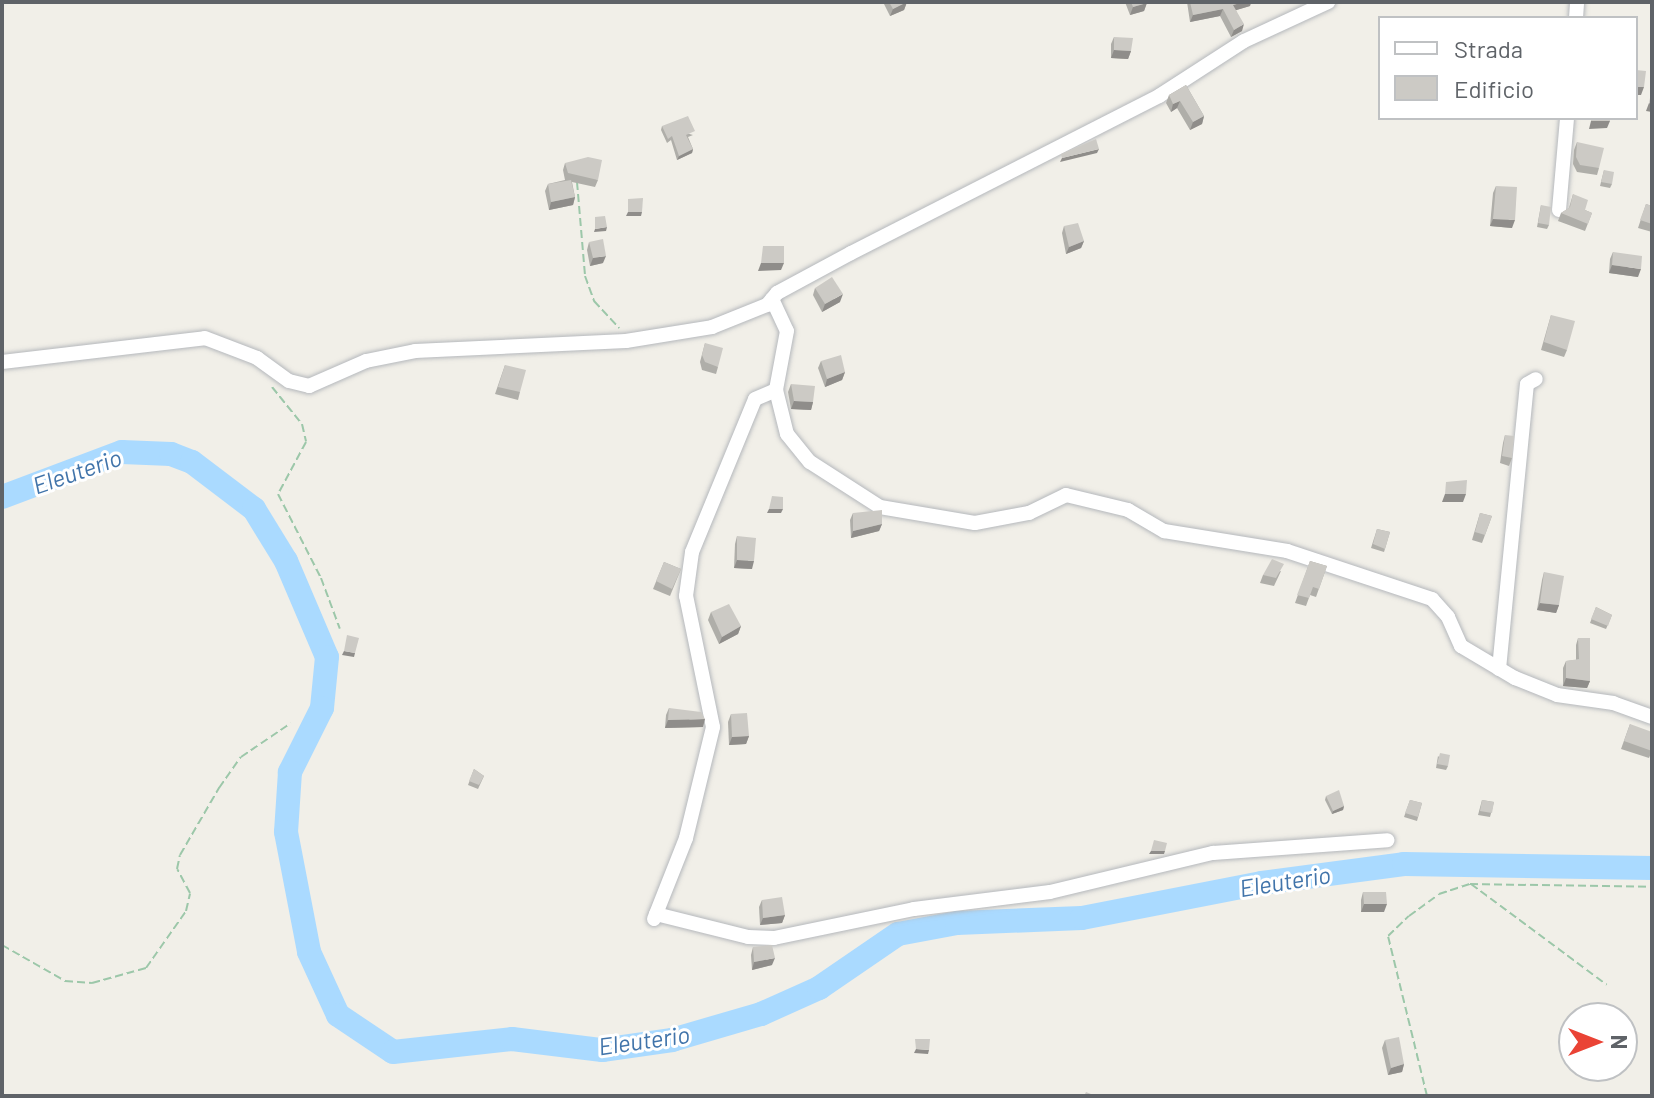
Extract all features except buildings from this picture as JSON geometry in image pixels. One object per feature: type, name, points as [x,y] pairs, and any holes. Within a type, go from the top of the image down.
[{"type":"street","points":[[2,362],[205,338],[257,358],[289,381],[309,386],[366,361],[415,351],[632,340],[712,327],[772,299],[1159,96],[1244,41],[1328,2]]},
{"type":"street","points":[[1559,210],[1567,120]]},
{"type":"street","points":[[772,299],[787,331],[776,390],[787,434],[810,462],[880,507],[975,523],[1029,513],[1066,495],[1128,510],[1164,531],[1287,551],[1432,599],[1448,617],[1461,646],[1499,669],[1557,695],[1613,703],[1652,717]]},
{"type":"street","points":[[1499,669],[1527,384],[1536,379]]},
{"type":"street","points":[[776,390],[755,399],[692,552],[686,596],[713,727],[686,838],[655,917],[748,937],[774,938],[914,909],[1050,892],[1213,853],[1388,840]]},
{"type":"path","points":[[576,171],[585,276],[594,301],[632,340]]},
{"type":"path","points":[[270,385],[302,424],[306,442],[278,494],[321,578],[340,629]]},
{"type":"path","points":[[2,945],[65,981],[92,983],[146,968],[186,911],[190,893],[177,869],[180,855],[219,788],[241,757],[291,723]]},
{"type":"path","points":[[1470,884],[1607,985]]},
{"type":"path","points":[[1427,1096],[1388,936],[1439,894],[1470,884],[1652,887]]},
{"type":"waterway","name":"Eleuterio","points":[[2,497],[122,452],[171,454],[192,462],[254,509],[286,561],[327,657],[322,708],[290,772],[286,832],[309,952],[338,1015],[393,1052],[512,1039],[602,1050],[672,1040],[761,1014],[819,988],[898,934],[957,923],[1082,918],[1262,883],[1404,864],[1652,868]]}]
